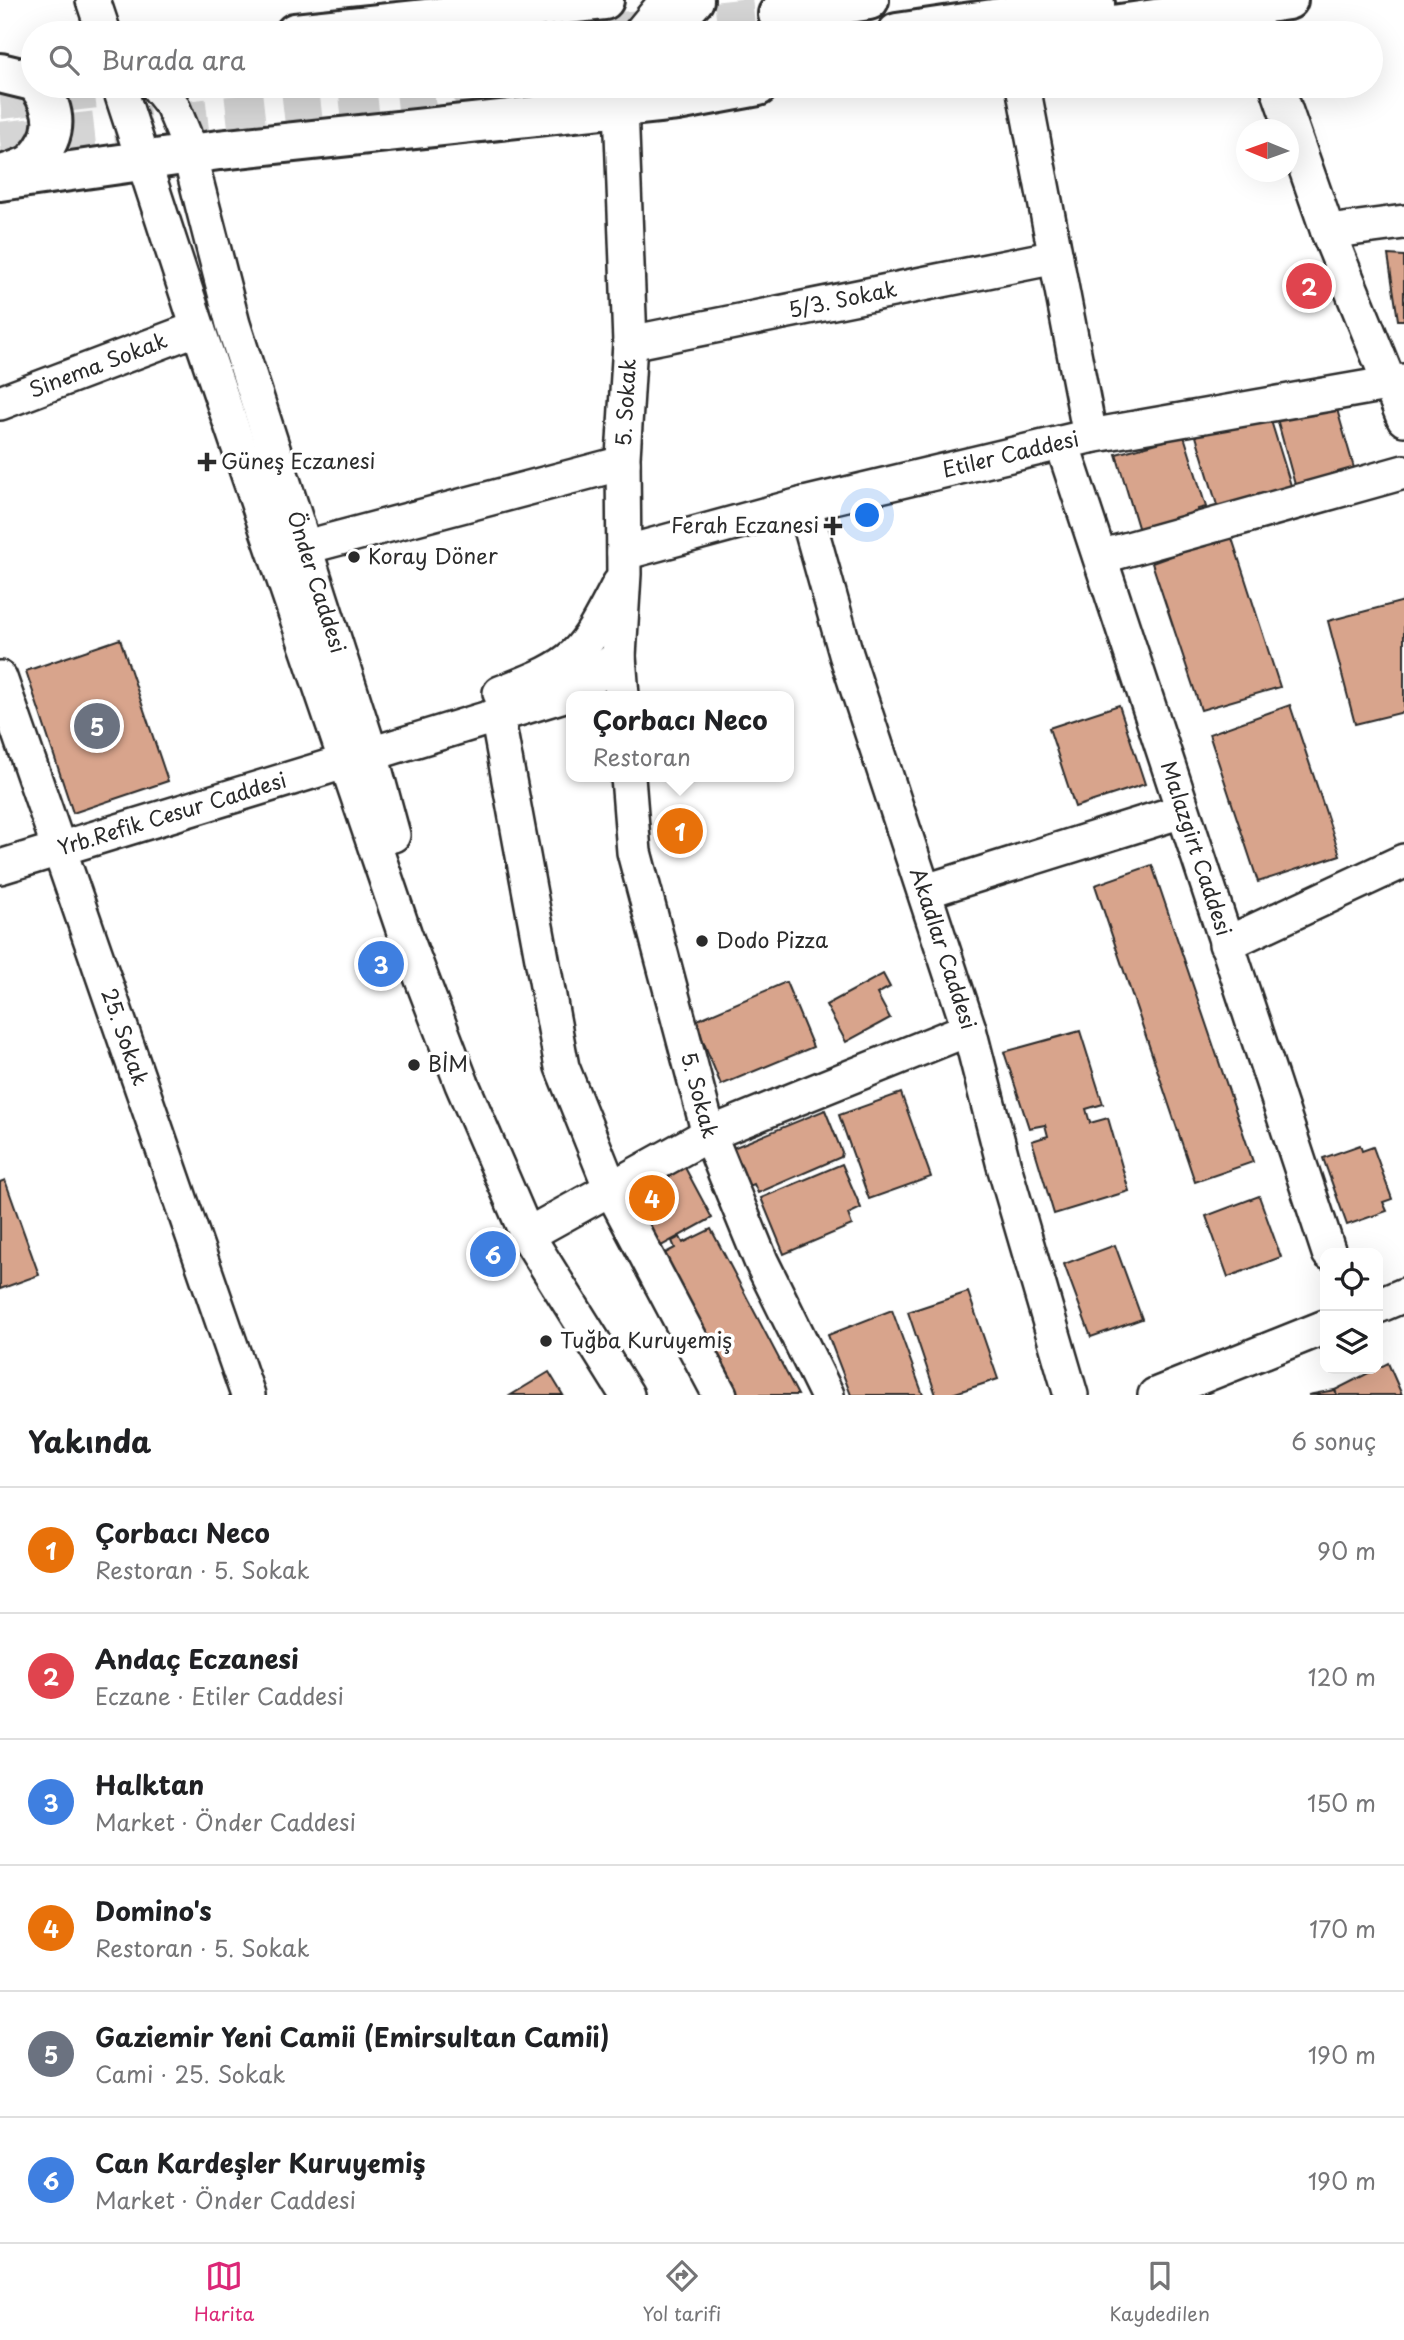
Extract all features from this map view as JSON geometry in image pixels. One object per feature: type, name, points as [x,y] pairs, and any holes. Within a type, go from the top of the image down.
[{"type":"highway","points":[[365,21],[435,9],[518,9],[604,0]]},
{"type":"highway","points":[[678,21],[679,16],[694,0]]},
{"type":"highway","points":[[778,14],[869,0]]},
{"type":"highway","points":[[980,21],[1125,0]]},
{"type":"highway","points":[[1254,20],[1288,0]]},
{"type":"highway","points":[[518,9],[554,21]]},
{"type":"highway","points":[[0,66],[21,63]]},
{"type":"highway","points":[[0,73],[21,77]]},
{"type":"highway","points":[[0,178],[34,162],[53,128],[52,105],[47,98]]},
{"type":"highway","points":[[525,118],[560,98]]},
{"type":"highway","points":[[0,178],[142,163],[188,154],[525,118],[613,98]]},
{"type":"highway","points":[[640,98],[677,102],[694,98]]},
{"type":"street","points":[[93,0],[100,21]]},
{"type":"street","points":[[650,21],[667,0]]},
{"type":"street","name":"Önder Caddesi","points":[[123,98],[198,328],[360,749]]},
{"type":"street","name":"Önder Caddesi","points":[[167,98],[172,104],[184,134],[233,324],[306,547],[360,749],[405,934],[462,1084],[527,1235],[627,1395]]},
{"type":"street","name":"5. Sokak","points":[[622,98],[630,343],[623,463],[624,564],[619,656],[622,691]]},
{"type":"street","name":"Malazgirt Caddesi","points":[[1025,98],[1056,257],[1076,440],[1100,557],[1327,1248]]},
{"type":"street","points":[[1281,98],[1328,232],[1397,381],[1404,419]]},
{"type":"street","points":[[1328,232],[1404,222]]},
{"type":"street","name":"5/3. Sokak","points":[[630,343],[1056,257]]},
{"type":"street","name":"Sinema Sokak","points":[[0,403],[198,328]]},
{"type":"street","name":"Etiler Caddesi","points":[[624,564],[804,504],[1076,440],[1397,381]]},
{"type":"street","points":[[306,547],[623,463]]},
{"type":"street","points":[[1100,557],[1404,472]]},
{"type":"street","name":"Akadlar Caddesi","points":[[804,504],[846,654],[926,891],[969,1029],[1004,1166],[1070,1395]]},
{"type":"street","name":"Yrb.Refik Cesur Caddesi","points":[[0,867],[360,749],[554,672],[573,659],[591,638],[624,564]]},
{"type":"street","name":"Yrb.Refik Cesur Caddesi","points":[[570,691],[589,681],[619,656]]},
{"type":"street","name":"25. Sokak","points":[[0,678],[248,1395]]},
{"type":"street","name":"Yrb.Refik Cesur Caddesi","points":[[360,749],[497,715],[566,693]]},
{"type":"street","points":[[497,715],[562,1067],[611,1189],[720,1395]]},
{"type":"street","name":"5. Sokak","points":[[628,782],[634,852],[709,1134],[761,1261],[827,1395]]},
{"type":"street","points":[[926,891],[1182,811]]},
{"type":"street","points":[[1226,944],[1404,861]]},
{"type":"street","points":[[527,1235],[709,1134],[969,1029]]},
{"type":"street","points":[[1383,1304],[1404,1295]]},
{"type":"street","points":[[1155,1395],[1320,1329]]},
{"type":"building","points":[[1388,255],[1404,256],[1404,320],[1398,320]]},
{"type":"building","points":[[1334,399],[1356,475],[1297,492],[1276,415]]},
{"type":"building","points":[[1268,411],[1293,492],[1220,515],[1195,433]]},
{"type":"building","points":[[1184,436],[1206,507],[1198,509],[1200,519],[1140,534],[1116,454]]},
{"type":"building","points":[[1231,535],[1280,687],[1201,710],[1152,563]]},
{"type":"building","points":[[1404,601],[1404,712],[1355,724],[1328,621]]},
{"type":"building","points":[[120,639],[168,781],[73,813],[26,671]]},
{"type":"building","points":[[1119,705],[1145,784],[1075,807],[1049,728]]},
{"type":"building","points":[[1290,705],[1340,855],[1258,882],[1209,734]]},
{"type":"building","points":[[1152,865],[1253,1162],[1195,1182],[1095,885]]},
{"type":"building","points":[[883,974],[890,987],[877,994],[890,1018],[846,1042],[826,1005]]},
{"type":"building","points":[[786,982],[813,1047],[721,1085],[695,1021]]},
{"type":"building","points":[[1080,1031],[1103,1104],[1086,1109],[1090,1123],[1108,1118],[1129,1191],[1054,1214],[1032,1141],[1048,1136],[1045,1125],[1029,1128],[1004,1052]]},
{"type":"building","points":[[901,1093],[931,1177],[869,1199],[839,1115]]},
{"type":"building","points":[[825,1110],[842,1152],[841,1157],[758,1193],[754,1184],[744,1188],[728,1150]]},
{"type":"building","points":[[1360,1145],[1362,1151],[1373,1147],[1392,1199],[1383,1202],[1387,1211],[1347,1225],[1323,1158]]},
{"type":"building","points":[[682,1162],[712,1218],[654,1250],[624,1193]]},
{"type":"building","points":[[842,1164],[861,1208],[848,1214],[852,1225],[784,1254],[761,1198]]},
{"type":"building","points":[[5,1180],[39,1275],[0,1289],[0,1182]]},
{"type":"building","points":[[1259,1196],[1281,1257],[1228,1277],[1206,1216]]},
{"type":"building","points":[[711,1229],[798,1395],[727,1395],[654,1259],[675,1248],[672,1241],[680,1237],[683,1243]]},
{"type":"building","points":[[1115,1245],[1142,1319],[1091,1337],[1064,1264]]},
{"type":"building","points":[[968,1292],[998,1379],[949,1395],[936,1395],[908,1312]]},
{"type":"building","points":[[892,1310],[923,1395],[851,1395],[828,1335]]},
{"type":"building","points":[[1388,1363],[1402,1395],[1337,1395],[1335,1390],[1366,1374],[1383,1374],[1383,1366]]},
{"type":"building","points":[[549,1372],[563,1395],[511,1395]]},
{"type":"building","points":[[1335,1390],[1337,1395],[1308,1395]]},
{"type":"tunnel","points":[[714,21],[778,14]]},
{"type":"tunnel","points":[[0,100],[21,98]]},
{"type":"tunnel","points":[[0,141],[381,98]]},
{"type":"place","name":"Andaç Eczanesi","points":[[1309,286]]},
{"type":"place","name":"Güneş Eczanesi","points":[[207,462]]},
{"type":"place","name":"Ferah Eczanesi","points":[[833,526]]},
{"type":"place","name":"Koray Döner","points":[[354,557]]},
{"type":"place","name":"Gaziemir Yeni Camii (Emirsultan Camii)","points":[[97,726]]},
{"type":"place","name":"Çorbacı Neco","points":[[680,831]]},
{"type":"place","name":"Dodo Pizza","points":[[702,941]]},
{"type":"place","name":"Halktan","points":[[381,964]]},
{"type":"place","name":"BİM","points":[[414,1065]]},
{"type":"place","name":"Domino's","points":[[652,1198]]},
{"type":"place","name":"Can Kardeşler Kuruyemiş","points":[[493,1254]]},
{"type":"place","name":"Tuğba Kuruyemiş","points":[[546,1341]]}]
